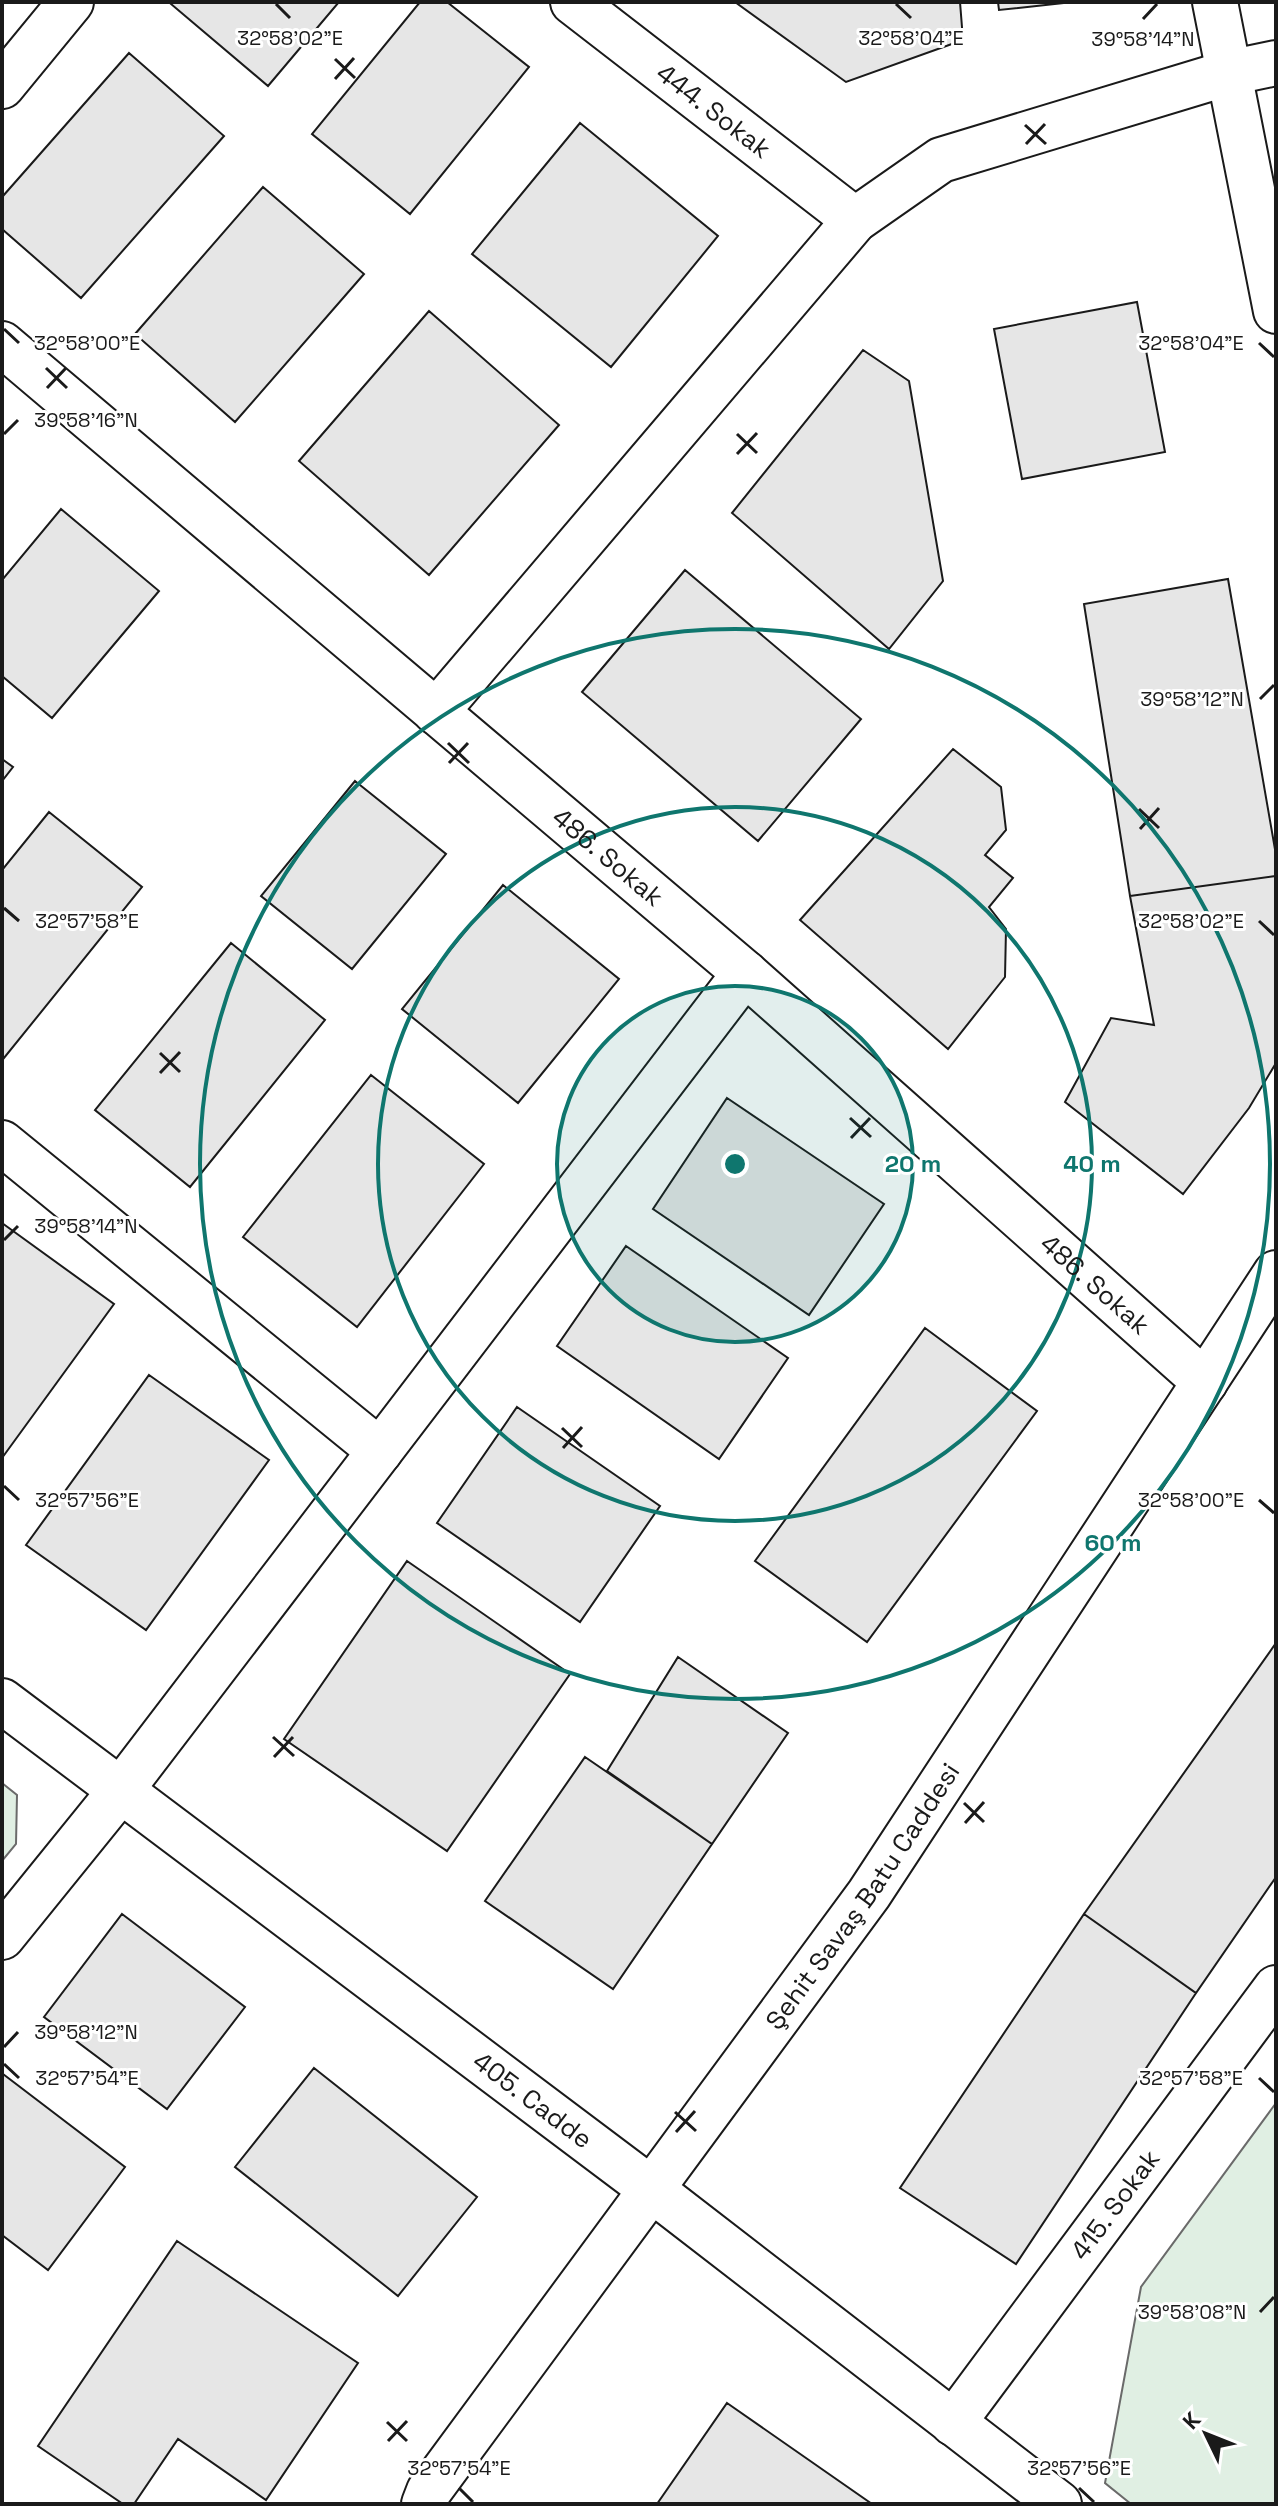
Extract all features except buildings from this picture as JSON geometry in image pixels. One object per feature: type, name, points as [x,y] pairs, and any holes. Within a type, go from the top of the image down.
[{"type":"street","points":[[2,86],[71,2]]},
{"type":"street","points":[[1215,2],[1276,311]]},
{"type":"street","name":"444. Sokak","points":[[591,7],[855,220]]},
{"type":"street","points":[[436,712],[855,220],[941,160],[1228,73],[1276,63]]},
{"type":"street","name":"486. Sokak","points":[[2,344],[745,973],[1205,1382]]},
{"type":"street","points":[[2,1937],[121,1790],[745,973]]},
{"type":"street","points":[[2,1143],[380,1451]]},
{"type":"street","name":"Şehit Savaş Batu Caddesi","points":[[424,2504],[429,2491],[869,1894],[1276,1273]]},
{"type":"street","name":"405. Cadde","points":[[2,1701],[651,2189],[1059,2504]]},
{"type":"street","name":"415. Sokak","points":[[953,2423],[1276,1988]]},
{"type":"green space","points":[[2,1783],[17,1795],[16,1844],[2,1861]]},
{"type":"green space","points":[[1276,2103],[1276,2504],[1131,2504],[1105,2483],[1141,2287]]}]
